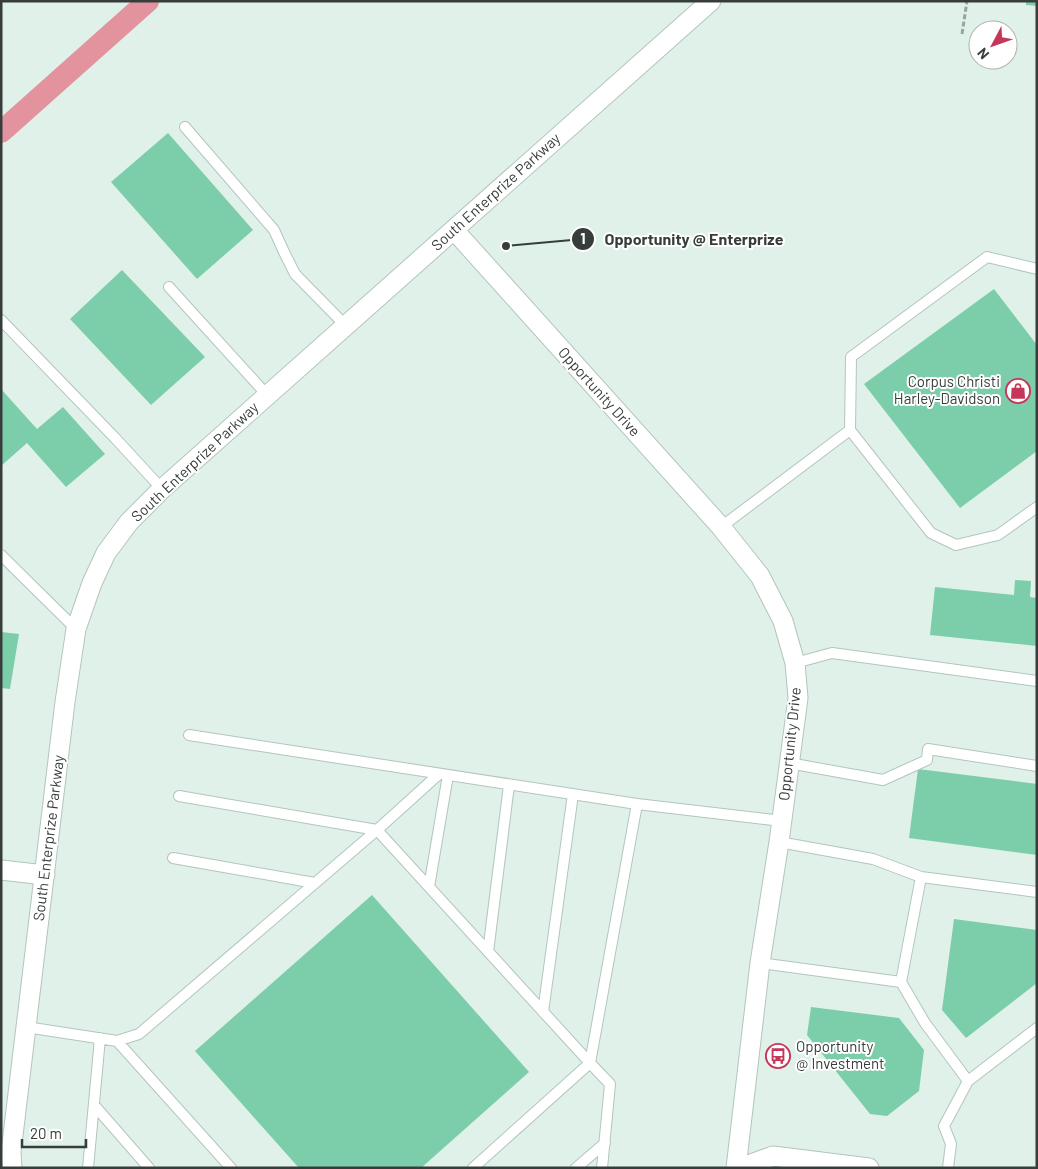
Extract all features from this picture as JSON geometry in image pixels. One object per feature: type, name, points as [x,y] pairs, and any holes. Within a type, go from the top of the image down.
[{"type":"street","name":"South Enterprize Parkway","points":[[12,1168],[10,1152],[76,629],[92,583],[106,553],[129,522],[162,489],[711,1]]},
{"type":"street","name":"Opportunity Drive","points":[[454,230],[721,527],[760,576],[783,621],[795,663],[798,698],[779,842],[760,963],[736,1168]]},
{"type":"street","points":[[1,870],[45,875]]},
{"type":"street","points":[[740,1168],[773,1156],[869,1168]]},
{"type":"lane","points":[[185,127],[274,230],[295,274],[345,325]]},
{"type":"lane","points":[[1037,269],[987,257],[851,357],[850,430],[931,533],[956,544],[998,535],[1037,507]]},
{"type":"lane","points":[[170,287],[267,395]]},
{"type":"lane","points":[[1,320],[162,489]]},
{"type":"lane","points":[[721,527],[850,430]]},
{"type":"lane","points":[[1,555],[76,629]]},
{"type":"lane","points":[[795,663],[832,653],[1037,681]]},
{"type":"lane","points":[[189,735],[637,804],[782,820]]},
{"type":"lane","points":[[789,763],[883,780],[927,760],[928,749],[1037,766]]},
{"type":"lane","points":[[26,1027],[117,1041],[139,1034],[444,774]]},
{"type":"lane","points":[[429,888],[444,774]]},
{"type":"lane","points":[[488,952],[509,784]]},
{"type":"lane","points":[[544,1012],[573,794]]},
{"type":"lane","points":[[179,796],[377,830],[610,1084],[602,1168]]},
{"type":"lane","points":[[473,1168],[590,1063],[637,804]]},
{"type":"lane","points":[[779,842],[873,859],[922,877],[1037,892]]},
{"type":"lane","points":[[174,858],[315,883]]},
{"type":"lane","points":[[922,877],[901,982],[925,1023],[968,1081]]},
{"type":"lane","points":[[760,963],[901,982]]},
{"type":"lane","points":[[948,1168],[951,1144],[944,1126],[968,1081],[1037,1028]]},
{"type":"lane","points":[[88,1168],[100,1038]]},
{"type":"lane","points":[[117,1041],[231,1168]]},
{"type":"lane","points":[[94,1105],[149,1168]]},
{"type":"lane","points":[[576,1168],[605,1143]]},
{"type":"path","points":[[962,34],[967,1]]},
{"type":"building","points":[[1026,1],[1037,1],[1037,6],[1026,5]]},
{"type":"building","points":[[168,133],[253,230],[197,279],[111,182]]},
{"type":"building","points":[[122,270],[205,357],[151,405],[70,319]]},
{"type":"building","points":[[994,289],[1037,345],[1037,451],[960,508],[864,384]]},
{"type":"building","points":[[1,389],[37,429],[63,407],[105,454],[66,487],[27,443],[1,466]]},
{"type":"building","points":[[1015,580],[1031,581],[1030,597],[1037,598],[1037,646],[930,635],[935,587],[1014,595]]},
{"type":"building","points":[[1,632],[19,634],[10,689],[1,688]]},
{"type":"building","points":[[918,769],[1037,784],[1037,855],[909,838]]},
{"type":"building","points":[[372,895],[529,1072],[421,1168],[299,1168],[195,1051]]},
{"type":"building","points":[[954,919],[1037,930],[1037,983],[966,1038],[942,1010]]},
{"type":"building","points":[[811,1007],[899,1018],[924,1050],[919,1091],[887,1116],[870,1114],[807,1035]]},
{"type":"waterway","points":[[1,132],[148,1]]},
{"type":"place","name":"Opportunity @ Enterprize","points":[[506,246]]},
{"type":"place","name":"Corpus Christi Harley-Davidson","points":[[1018,391]]},
{"type":"place","name":"Opportunity @ Investment","points":[[778,1056]]}]
